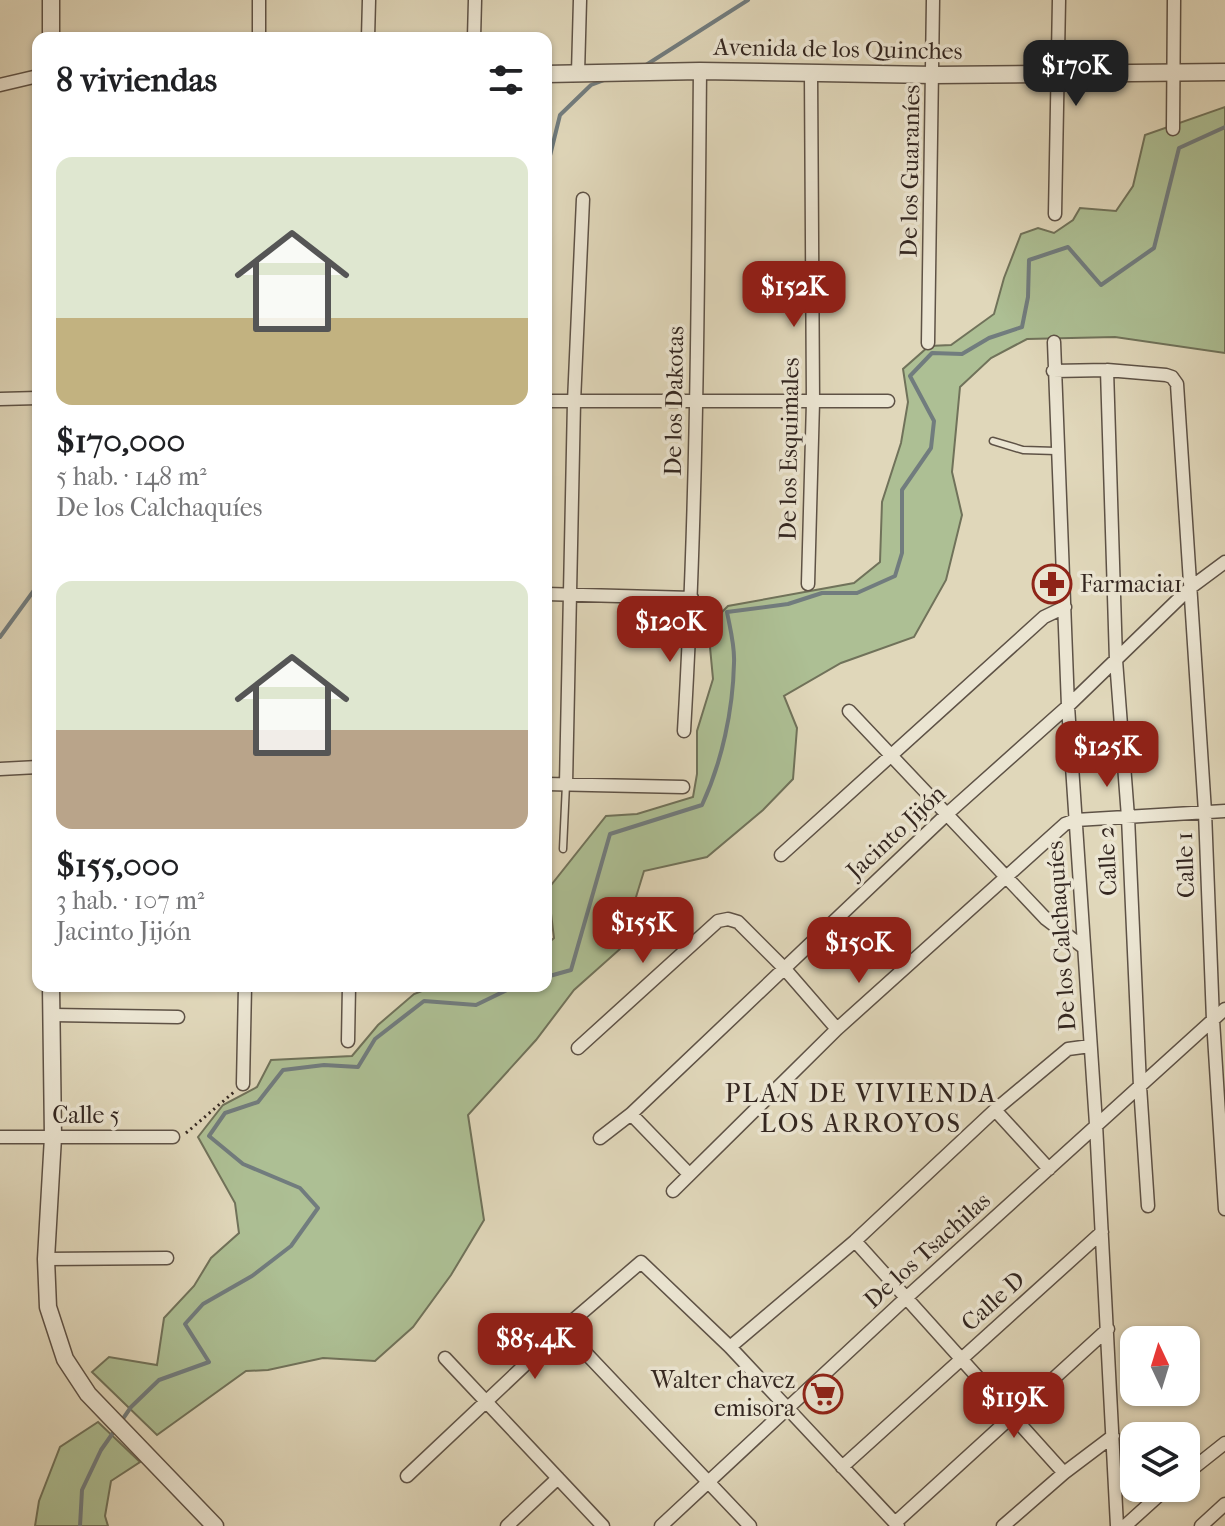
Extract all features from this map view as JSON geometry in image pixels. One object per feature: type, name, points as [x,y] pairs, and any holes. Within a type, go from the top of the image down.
[{"type":"street","points":[[51,0],[51,32]]},
{"type":"street","points":[[259,0],[259,32]]},
{"type":"street","points":[[368,32],[369,0]]},
{"type":"street","points":[[474,32],[475,0]]},
{"type":"street","points":[[578,73],[580,0]]},
{"type":"street","name":"De los Guaraníes","points":[[928,343],[933,0]]},
{"type":"street","points":[[1055,214],[1059,0]]},
{"type":"street","points":[[1173,129],[1174,0]]},
{"type":"street","name":"Avenida de los Quinches","points":[[552,74],[700,71],[934,75],[1225,72]]},
{"type":"street","name":"De los Dakotas","points":[[684,731],[692,598],[697,403],[700,71]]},
{"type":"street","name":"De los Esquimales","points":[[808,584],[813,402],[811,74]]},
{"type":"street","points":[[0,85],[32,77]]},
{"type":"street","points":[[566,784],[574,402],[583,199]]},
{"type":"street","name":"De los Calchaquíes","points":[[1054,342],[1068,706],[1096,1124],[1117,1526]]},
{"type":"street","points":[[1053,371],[1107,370]]},
{"type":"street","name":"Calle 1","points":[[1107,370],[1172,377],[1177,384],[1205,812],[1213,1020],[1225,1209]]},
{"type":"street","name":"Calle 2","points":[[1107,370],[1116,660],[1128,817],[1148,1206]]},
{"type":"street","points":[[0,399],[32,398]]},
{"type":"street","points":[[552,401],[888,401]]},
{"type":"street","name":"Jacinto Jijón","points":[[600,1138],[631,1114],[1190,588],[1225,562]]},
{"type":"street","points":[[552,594],[692,598]]},
{"type":"street","points":[[781,855],[1044,617],[1065,607]]},
{"type":"street","points":[[849,711],[1046,919],[1083,947]]},
{"type":"street","points":[[0,769],[32,767]]},
{"type":"street","points":[[552,784],[683,787]]},
{"type":"street","points":[[673,1191],[837,1029],[1065,824],[1076,820],[1225,811]]},
{"type":"street","points":[[578,1048],[718,921],[728,919],[738,922],[784,968],[837,1029]]},
{"type":"street","points":[[51,992],[53,1137],[46,1259],[51,1317],[65,1359],[88,1394],[215,1526]]},
{"type":"street","points":[[243,1084],[245,992]]},
{"type":"street","points":[[348,1041],[349,992]]},
{"type":"street","name":"De los Tsachilas","points":[[661,1526],[906,1298],[1225,1009]]},
{"type":"street","points":[[53,1015],[178,1017]]},
{"type":"street","points":[[730,1347],[855,1241],[995,1110],[1068,1049],[1090,1046]]},
{"type":"street","points":[[995,1110],[1049,1169]]},
{"type":"street","points":[[631,1114],[689,1174]]},
{"type":"street","name":"Calle 5","points":[[0,1137],[173,1137]]},
{"type":"street","name":"Calle D","points":[[842,1467],[1102,1232]]},
{"type":"street","points":[[855,1241],[1064,1473]]},
{"type":"street","points":[[46,1259],[167,1258]]},
{"type":"street","points":[[407,1476],[563,1329],[641,1262],[730,1347],[896,1524],[1013,1417],[1056,1373],[1108,1329]]},
{"type":"street","points":[[563,1329],[750,1526]]},
{"type":"street","points":[[445,1358],[603,1526]]},
{"type":"street","points":[[1003,1526],[1113,1436]]},
{"type":"street","points":[[1200,1463],[1225,1443]]},
{"type":"street","points":[[507,1526],[558,1478]]},
{"type":"street","points":[[1125,1526],[1152,1502]]},
{"type":"street","points":[[1201,1526],[1225,1504]]},
{"type":"lane","points":[[993,441],[1023,450],[1056,451]]},
{"type":"lane","points":[[563,849],[566,784]]},
{"type":"path","points":[[173,1137],[189,1133],[243,1084]]},
{"type":"green space","points":[[1225,107],[1225,353],[1115,337],[1027,339],[991,358],[960,387],[952,472],[962,515],[946,580],[914,637],[841,663],[784,696],[797,728],[793,779],[763,810],[707,857],[644,871],[620,949],[574,990],[536,1040],[468,1115],[484,1220],[451,1275],[413,1327],[375,1361],[323,1358],[268,1370],[246,1371],[157,1435],[92,1372],[109,1357],[157,1365],[164,1318],[194,1286],[211,1258],[239,1233],[235,1203],[198,1137],[223,1105],[257,1087],[271,1060],[352,1056],[378,1025],[414,994],[552,992],[552,884],[606,816],[637,814],[693,797],[697,774],[697,731],[713,679],[708,626],[728,606],[854,583],[880,562],[882,502],[901,443],[908,402],[903,369],[929,346],[951,345],[994,314],[1021,234],[1038,228],[1054,233],[1073,220],[1080,208],[1116,211],[1133,186],[1145,135]]},
{"type":"green space","points":[[98,1422],[140,1462],[111,1481],[105,1516],[108,1526],[35,1526],[39,1501],[60,1447]]},
{"type":"waterway","points":[[646,65],[748,0]]},
{"type":"waterway","points":[[552,148],[560,115],[591,85],[607,79]]},
{"type":"waterway","points":[[552,975],[571,970],[610,834],[702,805],[721,754],[731,699],[734,657],[727,612],[788,604],[822,593],[857,593],[895,576],[902,553],[902,490],[931,448],[934,421],[910,376],[932,353],[962,354],[989,338],[1022,327],[1028,297],[1029,260],[1068,247],[1101,285],[1154,248],[1179,148],[1225,127]]},
{"type":"waterway","points":[[0,637],[32,593]]},
{"type":"waterway","points":[[120,1423],[131,1407],[159,1380],[209,1362],[185,1324],[203,1304],[252,1276],[291,1246],[318,1208],[300,1188],[243,1164],[209,1136],[225,1113],[258,1102],[283,1070],[324,1065],[358,1067],[375,1039],[424,1001],[476,1005],[503,992]]},
{"type":"waterway","points":[[80,1526],[82,1490],[101,1450],[115,1430]]},
{"type":"place","name":"Farmacia1","points":[[1052,584]]},
{"type":"place","name":"Walter chavez emisora","points":[[823,1394]]},
{"type":"district","name":"PLAN DE VIVIENDA LOS ARROYOS","points":[[861,1108]]}]
